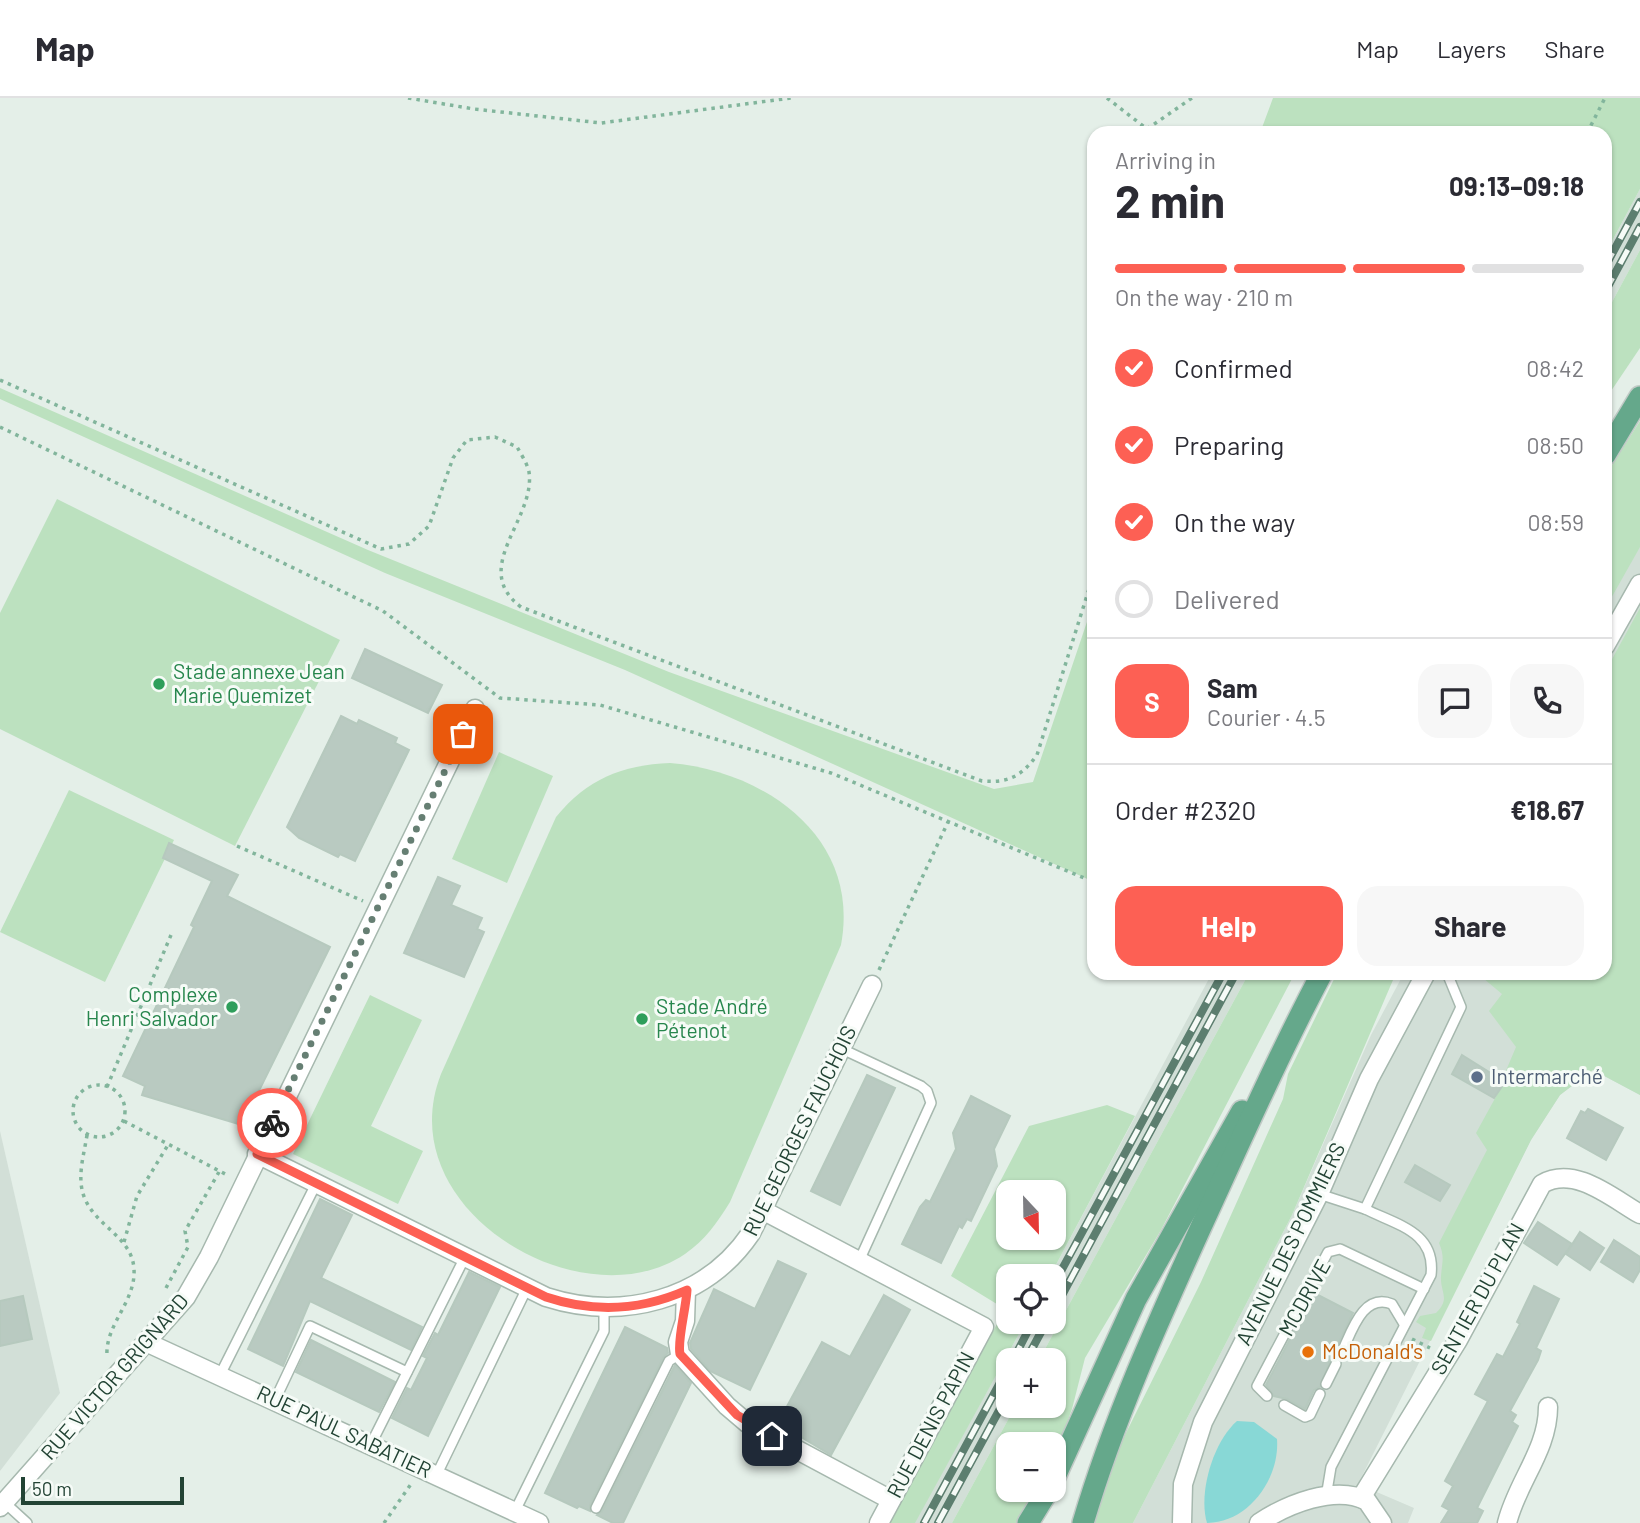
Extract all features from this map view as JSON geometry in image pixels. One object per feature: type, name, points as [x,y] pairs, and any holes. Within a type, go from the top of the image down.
[{"type":"main road","points":[[1612,443],[1640,397]]},
{"type":"main road","points":[[1083,1523],[1108,1449],[1159,1318],[1281,1050],[1318,980]]},
{"type":"main road","points":[[1066,1453],[1150,1273],[1228,1133],[1281,1050]]},
{"type":"main road","points":[[1028,1523],[1041,1502]]},
{"type":"street","points":[[1612,634],[1640,584]]},
{"type":"street","name":"RUE VICTOR GRIGNARD","points":[[2,1505],[148,1343],[194,1284],[475,709]]},
{"type":"street","name":"AVENUE DES POMMIERS","points":[[1182,1523],[1183,1484],[1199,1430],[1319,1194],[1369,1079],[1422,980]]},
{"type":"street","name":"RUE GEORGES FAUCHOIS","points":[[257,1154],[527,1288],[575,1306],[604,1308],[646,1304],[687,1290],[732,1257],[764,1211],[872,985]]},
{"type":"street","name":"SENTIER DU PLAN","points":[[1361,1498],[1458,1340],[1542,1184],[1556,1178],[1584,1182],[1640,1214]]},
{"type":"street","points":[[764,1211],[859,1261]]},
{"type":"street","name":"RUE DENIS PAPIN","points":[[859,1261],[984,1327],[879,1523]]},
{"type":"street","points":[[687,1290],[685,1321],[678,1342],[680,1354],[727,1406],[747,1423],[891,1500]]},
{"type":"street","name":"RUE PAUL SABATIER","points":[[148,1343],[539,1523]]},
{"type":"street","points":[[1507,1523],[1516,1495],[1546,1435],[1548,1407]]},
{"type":"street","points":[[1259,1523],[1282,1510],[1326,1497],[1361,1498],[1373,1507],[1382,1523]]},
{"type":"lane","points":[[1365,1209],[1461,1007],[1450,980]]},
{"type":"lane","points":[[842,1049],[921,1086],[927,1091],[932,1103],[859,1261]]},
{"type":"lane","points":[[220,1375],[316,1184]]},
{"type":"lane","points":[[1319,1194],[1365,1209],[1424,1239],[1432,1265],[1424,1289],[1331,1467],[1326,1497]]},
{"type":"lane","name":"MCDRIVE","points":[[1267,1396],[1257,1386],[1328,1252],[1340,1248],[1424,1289]]},
{"type":"lane","points":[[371,1444],[465,1257]]},
{"type":"lane","points":[[437,1474],[527,1288]]},
{"type":"lane","points":[[1341,1354],[1368,1305],[1377,1301],[1392,1304],[1405,1324]]},
{"type":"lane","points":[[515,1511],[604,1331],[604,1308]]},
{"type":"lane","points":[[275,1400],[310,1326],[407,1372]]},
{"type":"lane","points":[[596,1508],[669,1361],[680,1354]]},
{"type":"lane","points":[[1326,1384],[1336,1364]]},
{"type":"lane","points":[[1284,1405],[1305,1417],[1310,1415],[1320,1394]]},
{"type":"lane","points":[[2,1505],[27,1523]]},
{"type":"path","points":[[408,98],[474,109],[601,123],[791,98]]},
{"type":"path","points":[[1107,98],[1140,126]]},
{"type":"path","points":[[1153,126],[1192,98]]},
{"type":"path","points":[[1591,126],[1605,98]]},
{"type":"path","points":[[0,380],[381,548],[409,544],[429,526],[453,458],[467,440],[495,437],[517,447],[529,471],[527,492],[502,558],[500,581],[509,598],[521,607],[982,780],[1004,783],[1024,772],[1037,755],[1087,595]]},
{"type":"path","points":[[0,427],[383,611],[500,698],[600,705],[831,773],[1087,879]]},
{"type":"path","points":[[872,985],[948,821]]},
{"type":"path","points":[[237,846],[378,907]]},
{"type":"path","points":[[107,1087],[171,935]]},
{"type":"path","points":[[90,1087],[107,1087],[115,1091],[124,1104],[124,1121],[112,1134],[104,1137],[88,1135],[76,1122],[74,1106],[77,1098],[90,1087]]},
{"type":"path","points":[[124,1121],[243,1183]]},
{"type":"path","points":[[88,1135],[82,1167],[84,1198],[104,1226],[124,1242],[134,1267],[134,1286],[106,1345],[110,1364],[120,1374]]},
{"type":"path","points":[[124,1242],[137,1196],[168,1145]]},
{"type":"path","points":[[163,1294],[188,1247],[185,1231],[219,1172]]},
{"type":"path","points":[[384,1523],[403,1499],[420,1466]]},
{"type":"shaded area","points":[[1640,189],[1640,250],[1612,302],[1612,241]]},
{"type":"shaded area","points":[[1640,546],[1640,1095],[1593,1070],[1560,1095],[1531,1140],[1358,1484],[1414,1508],[1408,1523],[1133,1523],[1292,1215],[1371,1035],[1400,980],[1612,980],[1612,594]]},
{"type":"shaded area","points":[[1208,980],[1245,980],[1066,1310],[1066,1264],[1056,1264]]},
{"type":"shaded area","points":[[0,1131],[60,1393],[0,1471]]},
{"type":"shaded area","points":[[1019,1334],[1053,1334],[1046,1348],[1011,1348]]},
{"type":"shaded area","points":[[996,1375],[996,1418],[1009,1418],[1001,1432],[996,1432],[996,1442],[952,1523],[914,1523]]},
{"type":"green space","points":[[1273,98],[1640,98],[1640,189],[1612,241],[1612,126],[1263,126]]},
{"type":"green space","points":[[1640,250],[1640,348],[1612,390],[1612,302]]},
{"type":"green space","points":[[0,388],[368,550],[669,672],[994,789],[1033,782],[1087,622],[1087,879],[625,670],[385,573],[0,399]]},
{"type":"green space","points":[[1640,421],[1640,547],[1612,597],[1612,465]]},
{"type":"green space","name":"Stade annexe Jean Marie Quemizet","points":[[57,499],[340,640],[235,846],[0,729],[0,613]]},
{"type":"green space","points":[[1640,608],[1640,1095],[1593,1070],[1560,1095],[1531,1140],[1431,1341],[1422,1338],[1426,1328],[1416,1322],[1420,1316],[1436,1313],[1443,1303],[1443,1256],[1439,1243],[1487,1150],[1476,1133],[1504,1082],[1502,1080],[1516,1047],[1489,1011],[1502,994],[1485,980],[1612,980],[1612,659]]},
{"type":"green space","points":[[499,752],[553,776],[507,883],[452,859]]},
{"type":"green space","points":[[670,763],[706,769],[740,780],[772,796],[799,817],[821,843],[836,873],[843,907],[841,945],[730,1202],[715,1224],[699,1243],[685,1254],[643,1272],[596,1274],[549,1263],[504,1241],[468,1209],[442,1169],[432,1123],[441,1074],[556,817],[580,793],[607,777],[636,767]]},
{"type":"green space","points":[[69,790],[174,840],[105,982],[0,932]]},
{"type":"green space","points":[[1245,980],[1291,980],[1161,1230],[1085,1358],[1064,1432],[1001,1432],[1009,1418],[1066,1418],[1066,1348],[1046,1348],[1053,1334],[1066,1334],[1066,1310]]},
{"type":"green space","points":[[1334,980],[1393,980],[1292,1215],[1133,1523],[1094,1523],[1122,1441],[1201,1282],[1283,1099],[1288,1074]]},
{"type":"green space","points":[[370,995],[422,1020],[371,1126],[423,1151],[398,1204],[293,1154]]},
{"type":"green space","points":[[1107,1105],[1135,1116],[1066,1246],[1066,1180],[1001,1180],[1029,1126]]},
{"type":"green space","points":[[996,1189],[996,1250],[1064,1250],[1056,1264],[996,1264],[996,1304],[951,1276]]},
{"type":"green space","points":[[996,1326],[996,1334],[1019,1334],[1011,1348],[996,1348],[996,1376],[915,1523],[890,1523]]},
{"type":"green space","points":[[996,1442],[996,1502],[1031,1502],[1017,1523],[952,1523]]},
{"type":"water","points":[[1237,1421],[1254,1422],[1277,1439],[1273,1469],[1267,1483],[1248,1507],[1236,1516],[1207,1523],[1205,1497],[1210,1469],[1221,1442]]},
{"type":"building","points":[[365,649],[442,685],[428,713],[352,678]]},
{"type":"building","points":[[341,716],[357,724],[359,720],[397,738],[395,743],[409,750],[355,861],[340,854],[338,857],[299,838],[287,827]]},
{"type":"building","name":"Complexe Henri Salvador","points":[[169,843],[238,875],[227,896],[330,947],[242,1125],[142,1095],[145,1086],[123,1076],[194,927],[191,925],[212,881],[163,858]]},
{"type":"building","points":[[438,877],[460,886],[451,905],[482,918],[477,929],[484,932],[464,977],[404,953]]},
{"type":"building","points":[[1462,1055],[1505,1082],[1494,1098],[1452,1074]]},
{"type":"building","points":[[867,1075],[895,1088],[840,1205],[811,1191]]},
{"type":"building","points":[[971,1096],[1010,1116],[994,1149],[997,1166],[971,1221],[967,1219],[962,1228],[959,1226],[941,1263],[902,1244],[920,1207],[926,1200],[930,1202],[956,1149],[953,1133]]},
{"type":"building","points":[[1588,1109],[1623,1128],[1606,1160],[1567,1138],[1581,1111],[1585,1113]]},
{"type":"building","points":[[1415,1165],[1450,1185],[1440,1201],[1405,1182]]},
{"type":"building","points":[[320,1199],[352,1215],[321,1278],[422,1327],[411,1350],[310,1301],[283,1366],[248,1349]]},
{"type":"building","points":[[1538,1222],[1572,1244],[1557,1265],[1524,1243]]},
{"type":"building","points":[[1580,1232],[1604,1248],[1590,1270],[1566,1254]]},
{"type":"building","points":[[1614,1240],[1640,1257],[1640,1270],[1633,1282],[1601,1262]]},
{"type":"building","points":[[778,1261],[806,1274],[750,1390],[710,1371],[691,1349],[690,1343],[714,1289],[755,1309]]},
{"type":"building","points":[[469,1272],[500,1287],[428,1436],[392,1418],[407,1388],[411,1390],[427,1358],[423,1356],[435,1333],[438,1335]]},
{"type":"building","points":[[1534,1286],[1559,1299],[1536,1348],[1541,1351],[1538,1360],[1510,1411],[1516,1415],[1512,1422],[1518,1426],[1477,1508],[1483,1511],[1477,1523],[1441,1523],[1449,1510],[1442,1506],[1453,1486],[1445,1481],[1488,1401],[1475,1394],[1497,1354],[1503,1357],[1520,1324],[1517,1322]]},
{"type":"building","name":"McDonald's","points":[[1314,1293],[1353,1313],[1320,1387],[1314,1390],[1305,1409],[1287,1399],[1274,1396],[1266,1385]]},
{"type":"building","points":[[884,1295],[910,1310],[831,1455],[778,1423],[822,1342],[850,1357]]},
{"type":"building","points":[[23,1296],[32,1339],[0,1346],[0,1301]]},
{"type":"building","points":[[625,1327],[667,1348],[668,1353],[663,1358],[590,1505],[590,1511],[545,1493]]},
{"type":"building","points":[[311,1340],[395,1382],[379,1412],[296,1372]]},
{"type":"building","points":[[675,1365],[691,1383],[623,1523],[613,1523],[597,1515],[602,1511]]},
{"type":"railway","points":[[1612,254],[1640,202]]},
{"type":"railway","points":[[1612,279],[1640,227]]},
{"type":"railway","points":[[1065,1264],[1219,980]]},
{"type":"railway","points":[[1066,1288],[1232,980]]},
{"type":"railway","points":[[1019,1348],[1026,1334]]},
{"type":"railway","points":[[1032,1348],[1040,1334]]},
{"type":"railway","points":[[924,1523],[996,1390]]},
{"type":"railway","points":[[938,1523],[996,1416]]},
{"type":"way so far","points":[[272,1123],[463,734]]},
{"type":"place","name":"Stade annexe Jean Marie Quemizet","points":[[159,684]]},
{"type":"place","name":"Complexe Henri Salvador","points":[[232,1007]]},
{"type":"place","name":"Stade André Pétenot","points":[[642,1019]]},
{"type":"place","name":"Intermarché","points":[[1477,1077]]},
{"type":"place","name":"McDonald's","points":[[1308,1352]]},
{"type":"route","points":[[272,1123],[257,1154],[546,1297],[575,1306],[618,1308],[646,1304],[687,1290],[685,1321],[678,1342],[680,1354],[737,1415],[772,1436]]}]
